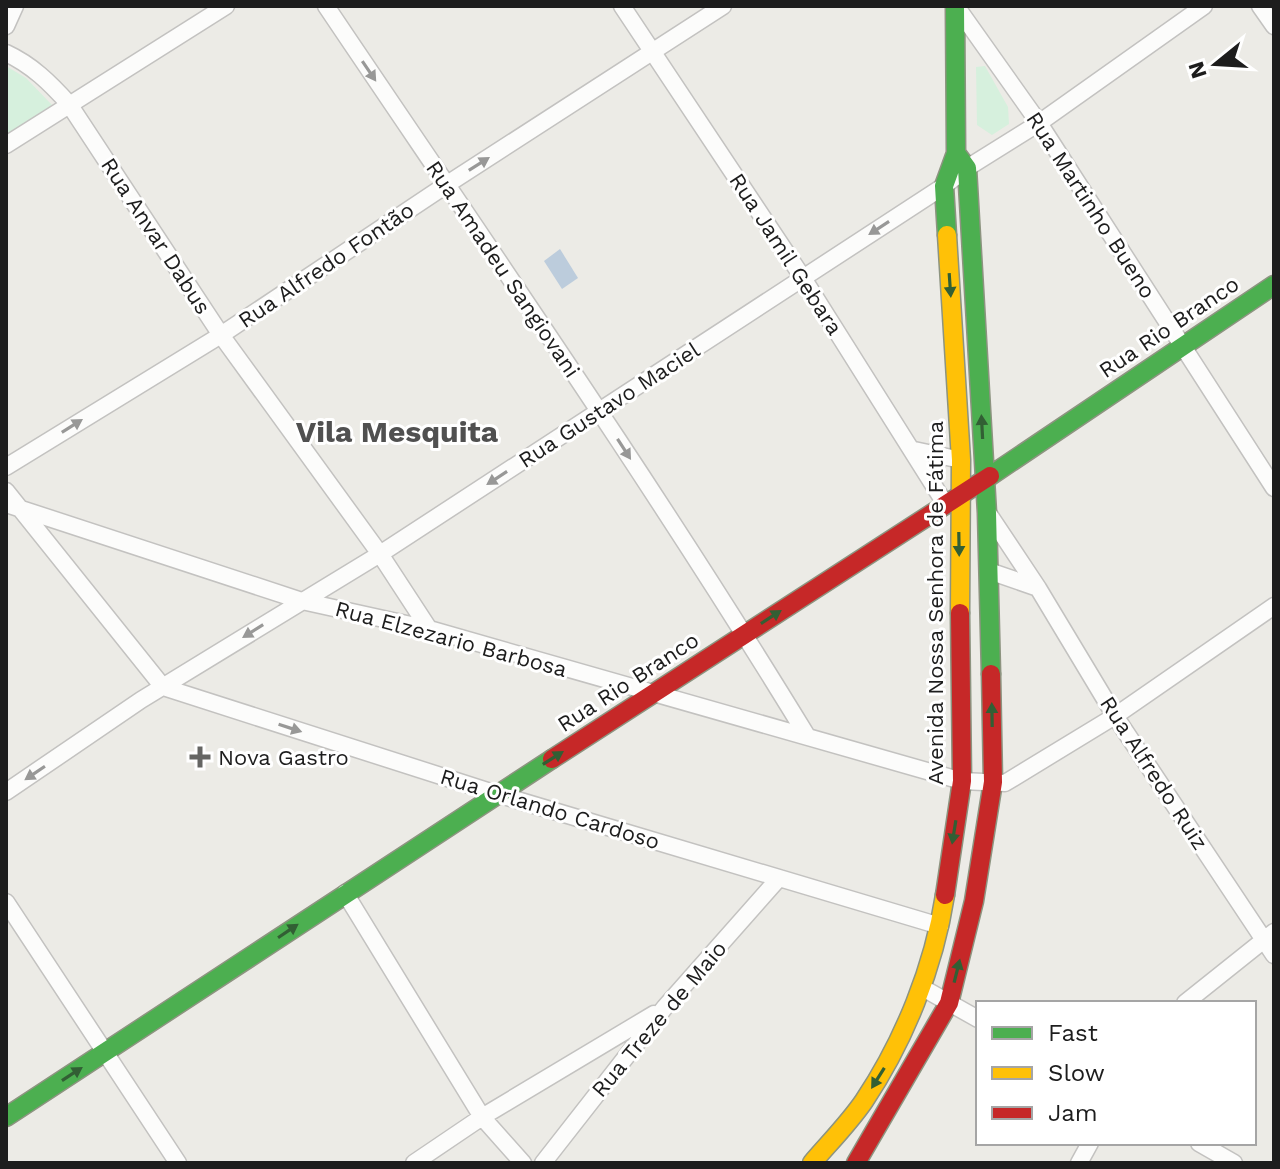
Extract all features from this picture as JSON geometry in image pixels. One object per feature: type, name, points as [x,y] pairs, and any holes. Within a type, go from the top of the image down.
[{"type":"street","points":[[6,26],[15,6]]},
{"type":"street","points":[[6,145],[226,6]]},
{"type":"street","name":"Rua Amadeu Sangiovani","points":[[326,6],[600,412],[745,634],[807,736]]},
{"type":"street","name":"Rua Jamil Gebara","points":[[622,6],[914,450],[953,500]]},
{"type":"street","name":"Rua Alfredo Fontão","points":[[6,467],[221,335],[723,6]]},
{"type":"street","name":"Rua Martinho Bueno","points":[[955,6],[1039,123],[1274,488]]},
{"type":"street","name":"Avenida Nossa Senhora de Fátima","points":[[856,1163],[949,1003],[974,901],[993,782],[987,513],[962,160],[955,6]]},
{"type":"street","points":[[962,160],[1039,123],[1204,6]]},
{"type":"street","points":[[1260,6],[1274,26]]},
{"type":"street","name":"Rua Anvar Dabus","points":[[6,53],[45,78],[69,104],[221,335],[380,554],[429,629]]},
{"type":"street","name":"Avenida Nossa Senhora de Fátima","points":[[812,1163],[862,1104],[886,1065],[921,987],[940,926],[962,781],[953,500],[961,460],[944,186],[962,160]]},
{"type":"street","name":"Rua Gustavo Maciel","points":[[6,792],[163,687],[380,554],[600,412],[944,186]]},
{"type":"street","name":"Rua Rio Branco","points":[[6,1117],[345,893],[953,500],[1274,285]]},
{"type":"street","points":[[914,450],[961,460]]},
{"type":"street","points":[[6,491],[11,505],[163,687]]},
{"type":"street","name":"Rua Elzezario Barbosa","points":[[11,505],[302,601],[429,629],[962,781],[993,782]]},
{"type":"street","points":[[987,513],[1038,588]]},
{"type":"street","points":[[989,571],[1038,588]]},
{"type":"street","name":"Rua Alfredo Ruiz","points":[[1038,588],[1115,716],[1269,935],[1274,955]]},
{"type":"street","points":[[993,782],[1005,783],[1115,716],[1274,606]]},
{"type":"street","name":"Rua Orlando Cardoso","points":[[163,687],[497,794],[940,926]]},
{"type":"street","name":"Rua Treze de Maio","points":[[543,1163],[665,1007],[779,878]]},
{"type":"street","points":[[345,893],[482,1117],[523,1163]]},
{"type":"street","points":[[6,902],[178,1163]]},
{"type":"street","points":[[1187,1001],[1269,935]]},
{"type":"street","points":[[921,987],[976,1018]]},
{"type":"street","points":[[414,1163],[482,1117],[665,1007]]},
{"type":"street","points":[[597,1049],[613,1073]]},
{"type":"street","points":[[1079,1163],[1089,1145]]},
{"type":"street","points":[[1202,1145],[1234,1163]]},
{"type":"green space","points":[[6,66],[26,78],[52,105],[6,135]]},
{"type":"green space","points":[[985,66],[1008,107],[1009,124],[992,135],[977,125],[976,67]]},
{"type":"water","points":[[560,249],[578,278],[562,289],[544,261]]},
{"type":"traffic: fast","points":[[947,235],[944,186],[956,153],[955,6]]},
{"type":"traffic: fast","points":[[956,153],[967,168],[987,513],[991,674]]},
{"type":"traffic: fast","points":[[990,476],[1274,285]]},
{"type":"traffic: fast","points":[[6,1117],[552,759]]},
{"type":"traffic: slow","points":[[947,235],[961,460],[960,613]]},
{"type":"traffic: slow","points":[[812,1163],[858,1109],[892,1054],[925,976],[945,895]]},
{"type":"traffic: jam","points":[[552,759],[990,476]]},
{"type":"traffic: jam","points":[[945,895],[962,781],[960,613]]},
{"type":"traffic: jam","points":[[856,1163],[949,1003],[974,901],[993,782],[991,674]]},
{"type":"place","name":"Nova Gastro","points":[[200,757]]},
{"type":"district","name":"Vila Mesquita","points":[[397,431]]}]
